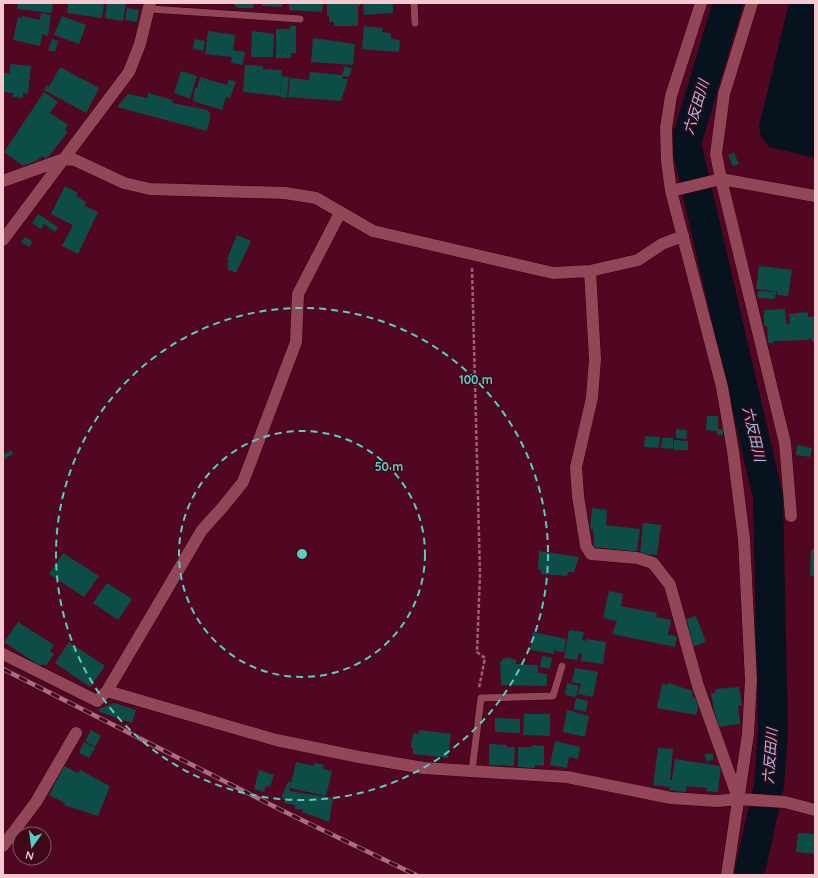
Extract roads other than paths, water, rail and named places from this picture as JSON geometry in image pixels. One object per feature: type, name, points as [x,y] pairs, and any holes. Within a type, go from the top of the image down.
[{"type":"street","points":[[701,3],[671,96],[666,128],[666,161],[683,236],[722,387],[733,451],[744,539],[751,680],[748,734],[727,875]]},
{"type":"street","points":[[752,3],[724,94],[716,154],[716,180],[785,444],[791,516]]},
{"type":"street","points":[[3,240],[129,72],[140,44],[150,6]]},
{"type":"street","points":[[3,181],[64,159],[75,160],[124,183],[150,189],[286,193],[316,198],[373,231],[553,273],[590,271],[638,260],[662,244],[683,236]]},
{"type":"street","points":[[673,190],[716,180],[815,196]]},
{"type":"street","points":[[3,654],[97,701],[107,691],[202,530],[222,508],[242,482],[296,342],[298,294],[340,213]]},
{"type":"street","points":[[590,271],[595,359],[592,391],[576,467],[578,496],[586,546],[591,554],[637,558],[653,563],[670,585],[698,686],[739,799]]},
{"type":"street","points":[[107,691],[276,740],[359,757],[424,768],[567,777],[671,798],[717,801],[739,799],[785,802],[815,810]]},
{"type":"street","points":[[3,846],[36,802],[76,733]]},
{"type":"lane","points":[[414,3],[415,23]]},
{"type":"lane","points":[[150,6],[300,19]]},
{"type":"lane","points":[[472,771],[481,698],[553,696],[562,666]]},
{"type":"water","points":[[789,3],[815,3],[815,158],[769,147],[761,136],[759,126]]},
{"type":"waterway","name":"六反田川","points":[[728,3],[686,143],[768,497],[773,732],[769,785],[749,875]]},
{"type":"railway","points":[[3,669],[281,810],[416,875]]}]
